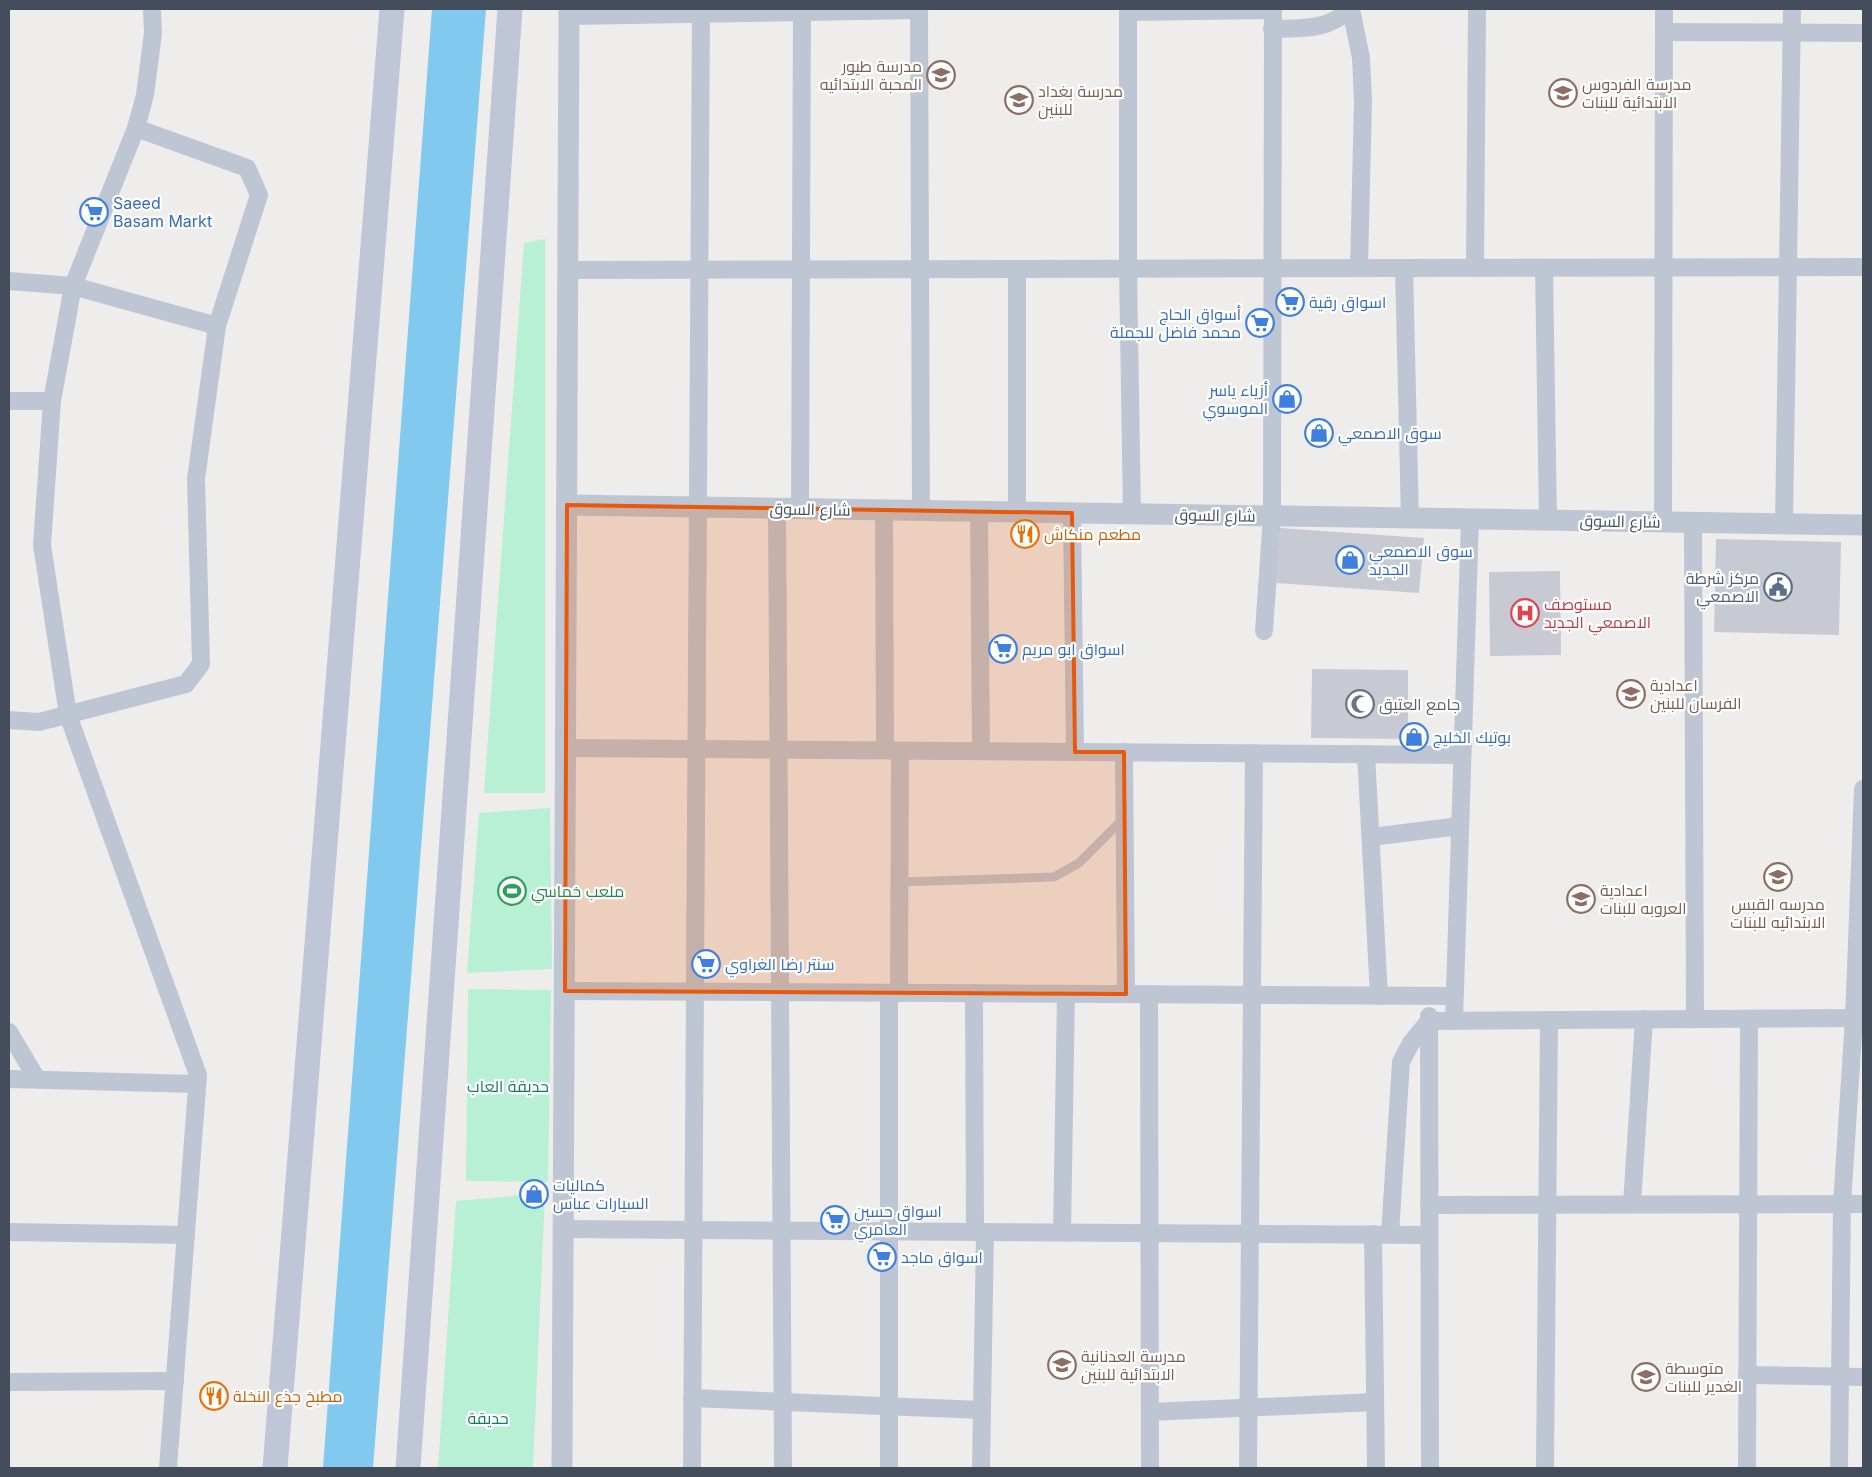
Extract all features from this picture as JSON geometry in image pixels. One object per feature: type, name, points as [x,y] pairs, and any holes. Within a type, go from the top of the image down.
[{"type":"main road","points":[[275,1468],[392,9]]},
{"type":"main road","points":[[408,1468],[510,9]]},
{"type":"street","points":[[152,9],[153,33],[145,95],[136,128],[73,286],[52,401],[42,545],[68,715],[198,1075],[168,1468]]},
{"type":"street","points":[[1272,29],[1316,27],[1333,23],[1350,9],[1361,58],[1363,101],[1359,268]]},
{"type":"street","points":[[1475,268],[1477,9]]},
{"type":"street","points":[[1662,522],[1664,9]]},
{"type":"street","points":[[1784,523],[1792,9]]},
{"type":"street","points":[[562,1468],[569,12],[919,10],[920,511]]},
{"type":"street","points":[[1132,514],[1128,269],[1128,10],[1272,10],[1272,516],[1264,631]]},
{"type":"street","points":[[692,1468],[701,11]]},
{"type":"street","points":[[800,509],[802,11]]},
{"type":"street","points":[[1664,32],[1863,33]]},
{"type":"street","points":[[9,720],[39,722],[186,684],[201,664],[196,479],[217,326],[259,195],[247,168],[136,128]]},
{"type":"street","points":[[568,270],[1863,267]]},
{"type":"street","points":[[1404,268],[1410,518]]},
{"type":"street","points":[[1544,268],[1548,520]]},
{"type":"street","points":[[1017,269],[1017,512]]},
{"type":"street","points":[[9,281],[73,286],[217,326]]},
{"type":"street","points":[[9,401],[52,401]]},
{"type":"street","name":"شارع السوق","points":[[567,506],[1863,525]]},
{"type":"street","points":[[777,509],[783,1468]]},
{"type":"street","points":[[884,510],[892,750],[899,882],[894,993],[888,1231],[889,1468]]},
{"type":"street","points":[[979,512],[981,751]]},
{"type":"street","points":[[1072,513],[1075,752]]},
{"type":"street","points":[[1454,1021],[1470,519]]},
{"type":"street","points":[[1693,522],[1694,1019]]},
{"type":"street","points":[[566,748],[1462,755]]},
{"type":"street","points":[[1124,752],[1126,994]]},
{"type":"street","points":[[1248,1468],[1254,753]]},
{"type":"street","points":[[1366,754],[1380,996]]},
{"type":"street","points":[[1839,1468],[1842,1204],[1858,1018],[1863,789]]},
{"type":"street","points":[[1371,837],[1460,826]]},
{"type":"street","points":[[564,991],[1454,996]]},
{"type":"street","points":[[974,993],[980,1232],[981,1468]]},
{"type":"street","points":[[1062,1232],[1066,994]]},
{"type":"street","points":[[1149,994],[1148,1233],[1150,1468]]},
{"type":"street","points":[[1429,996],[1430,1468]]},
{"type":"street","points":[[1429,1021],[1858,1018]]},
{"type":"street","points":[[1632,1204],[1644,1019]]},
{"type":"street","points":[[1747,1468],[1749,1019]]},
{"type":"street","points":[[1545,1468],[1549,1020]]},
{"type":"street","points":[[1376,1468],[1375,1402],[1382,1234],[1401,1062],[1411,1043],[1429,1021]]},
{"type":"street","points":[[9,1032],[38,1079]]},
{"type":"street","points":[[9,1078],[198,1084]]},
{"type":"street","points":[[1429,1205],[1863,1204]]},
{"type":"street","points":[[564,1229],[1429,1235]]},
{"type":"street","points":[[9,1232],[186,1235]]},
{"type":"street","points":[[1747,1376],[1863,1377]]},
{"type":"street","points":[[9,1382],[176,1381]]},
{"type":"street","points":[[692,1398],[981,1410]]},
{"type":"street","points":[[1150,1412],[1375,1402]]},
{"type":"lane","points":[[899,882],[1054,877],[1079,863],[1124,818]]},
{"type":"highlighted area","points":[[567,505],[1072,513],[1075,752],[1124,752],[1126,994],[565,991]]},
{"type":"green space","points":[[545,239],[545,793],[484,793],[524,243]]},
{"type":"green space","name":"ملعب خماسي","points":[[550,808],[552,969],[467,973],[479,813]]},
{"type":"green space","name":"حديقة العاب","points":[[468,989],[551,990],[548,1182],[466,1181]]},
{"type":"green space","name":"حديقة","points":[[545,1193],[533,1468],[438,1468],[456,1201]]},
{"type":"water","points":[[432,9],[486,9],[373,1468],[323,1468]]},
{"type":"building","name":"سوق الاصمعي الجديد","points":[[1280,528],[1424,538],[1419,593],[1276,583]]},
{"type":"building","name":"مركز شرطة الاصمعي","points":[[1716,539],[1841,542],[1839,635],[1714,632]]},
{"type":"building","name":"مستوصف الاصمعي الجديد","points":[[1560,571],[1561,655],[1490,656],[1489,572]]},
{"type":"building","name":"جامع العتيق","points":[[1312,669],[1408,670],[1408,739],[1311,738]]},
{"type":"place","name":"مدرسة طيور المحبة الابتدائيه","points":[[941,75]]},
{"type":"place","name":"مدرسة الفردوس الابتدائية للبنات","points":[[1563,93]]},
{"type":"place","name":"مدرسة بغداد للبنين","points":[[1019,100]]},
{"type":"place","name":"Saeed Basam Markt","points":[[94,212]]},
{"type":"place","name":"اسواق رقية","points":[[1290,302]]},
{"type":"place","name":"أسواق الحاج محمد فاضل للجملة","points":[[1260,323]]},
{"type":"place","name":"أزياء ياسر الموسوي","points":[[1287,399]]},
{"type":"place","name":"سوق الاصمعي","points":[[1319,433]]},
{"type":"place","name":"مطعم منكاش","points":[[1025,534]]},
{"type":"place","name":"سوق الاصمعي الجديد","points":[[1350,560]]},
{"type":"place","name":"مركز شرطة الاصمعي","points":[[1778,587]]},
{"type":"place","name":"مستوصف الاصمعي الجديد","points":[[1525,613]]},
{"type":"place","name":"اسواق ابو مريم","points":[[1003,649]]},
{"type":"place","name":"اعدادية الفرسان للبنين","points":[[1631,694]]},
{"type":"place","name":"جامع العتيق","points":[[1360,704]]},
{"type":"place","name":"بوتيك الخليج","points":[[1414,737]]},
{"type":"place","name":"مدرسه القبس الابتدائيه للبنات","points":[[1778,877]]},
{"type":"place","name":"ملعب خماسي","points":[[512,891]]},
{"type":"place","name":"اعدادية العروبه للبنات","points":[[1581,899]]},
{"type":"place","name":"سنتر رضا الغراوي","points":[[706,964]]},
{"type":"place","name":"كماليات السيارات عباس","points":[[534,1194]]},
{"type":"place","name":"اسواق حسين العامري","points":[[835,1220]]},
{"type":"place","name":"اسواق ماجد","points":[[882,1257]]},
{"type":"place","name":"مدرسة العدنانية الابتدائية للبنين","points":[[1062,1365]]},
{"type":"place","name":"متوسطة الغدير للبنات","points":[[1646,1377]]},
{"type":"place","name":"مطبخ جذع النخلة","points":[[214,1396]]}]
